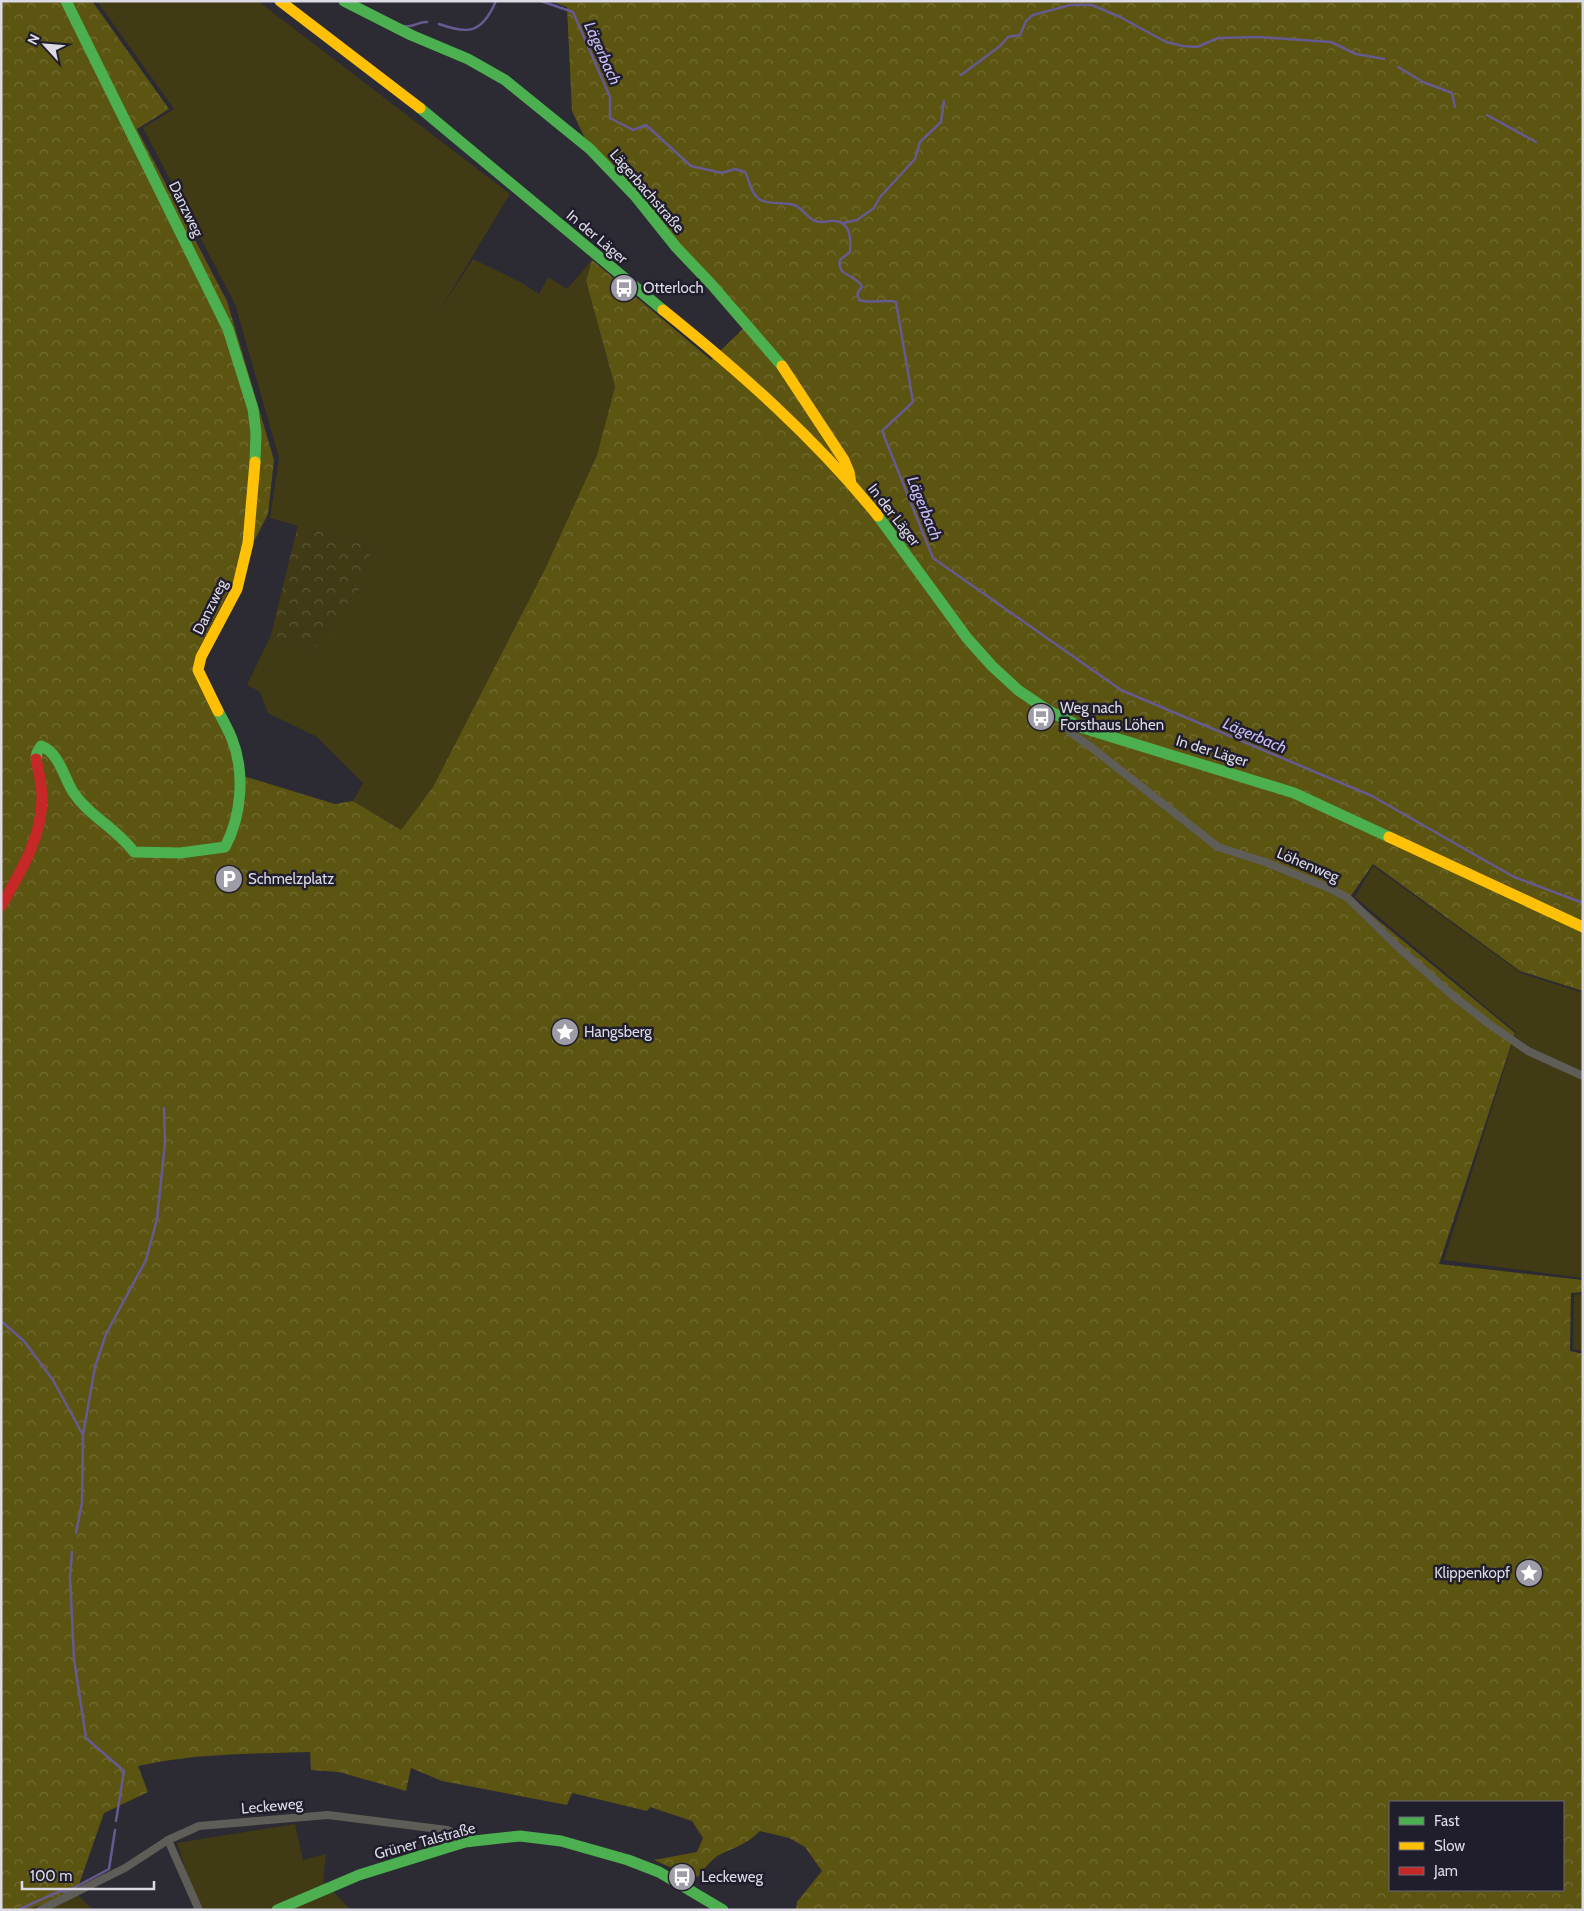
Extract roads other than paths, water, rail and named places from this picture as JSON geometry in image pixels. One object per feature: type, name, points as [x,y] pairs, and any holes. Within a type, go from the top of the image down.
[{"type":"main road","name":"Danzweg","points":[[1,906],[28,856],[40,822],[42,792],[36,757],[41,746],[45,746],[52,752],[64,778],[80,802],[123,837],[134,852],[157,854],[207,851],[225,847],[232,838],[238,811],[238,774],[235,749],[198,670],[202,657],[237,589],[248,544],[256,432],[253,409],[228,329],[216,302],[66,1]]},
{"type":"main road","name":"In der Läger","points":[[280,1],[425,111],[719,356],[775,407],[851,484],[898,543],[967,640],[1027,697],[1071,723],[1294,793],[1583,927]]},
{"type":"main road","name":"Lägerbachstraße","points":[[344,1],[411,35],[468,59],[505,80],[590,149],[636,197],[676,247],[712,285],[784,369],[844,460],[850,472],[851,484]]},
{"type":"main road","name":"Grüner Talstraße","points":[[277,1910],[359,1875],[465,1842],[520,1836],[561,1841],[641,1865],[659,1872],[723,1910]]},
{"type":"street","name":"Löhenweg","points":[[1071,723],[1070,732],[1092,747],[1218,847],[1265,862],[1348,898],[1400,949],[1452,995],[1489,1024],[1528,1051],[1583,1076]]},
{"type":"street","name":"Leckeweg","points":[[40,1910],[125,1868],[168,1840],[199,1826],[328,1815],[448,1830],[459,1835],[465,1842]]},
{"type":"street","points":[[168,1840],[199,1910]]},
{"type":"waterway","name":"Lägerbach","points":[[439,24],[459,30],[474,29],[485,20],[496,1]]},
{"type":"waterway","name":"Lägerbach","points":[[541,1],[573,12],[610,97],[610,118],[633,130],[646,125],[691,166],[722,173],[735,169],[745,172],[754,193],[763,201],[794,205],[815,221],[840,222],[847,228],[850,237],[850,252],[840,260],[840,266],[844,273],[856,280],[862,287],[858,293],[859,300],[868,302],[896,302],[913,402],[882,431],[933,558],[1121,690],[1372,796],[1514,877],[1583,903]]},
{"type":"waterway","points":[[961,75],[1000,46],[1008,37],[1020,35],[1026,21],[1033,15],[1070,5],[1092,5],[1120,17],[1166,42],[1183,46],[1197,47],[1218,38],[1258,37],[1331,42],[1356,54],[1384,59]]},
{"type":"waterway","name":"Lägerbach","points":[[405,26],[427,22]]},
{"type":"waterway","points":[[1398,67],[1423,82],[1452,93],[1455,107]]},
{"type":"waterway","points":[[843,223],[857,220],[874,208],[880,197],[915,159],[920,142],[941,122],[944,101]]},
{"type":"waterway","points":[[1487,115],[1536,142]]},
{"type":"waterway","points":[[83,1435],[95,1367],[106,1334],[146,1260],[157,1219],[165,1143],[164,1108]]},
{"type":"waterway","points":[[1,1321],[24,1341],[53,1380],[83,1435],[82,1503],[76,1533]]},
{"type":"waterway","points":[[72,1552],[70,1577],[74,1659],[86,1738],[124,1771],[116,1821]]},
{"type":"waterway","points":[[18,1910],[60,1891],[66,1892],[109,1869],[115,1830]]},
{"type":"place","name":"Otterloch","points":[[624,288]]},
{"type":"place","name":"Weg nach Forsthaus Löhen","points":[[1041,717]]},
{"type":"place","name":"Schmelzplatz","points":[[229,879]]},
{"type":"place","name":"Hangsberg","points":[[565,1032]]},
{"type":"place","name":"Klippenkopf","points":[[1529,1573]]},
{"type":"place","name":"Leckeweg","points":[[682,1877]]}]
